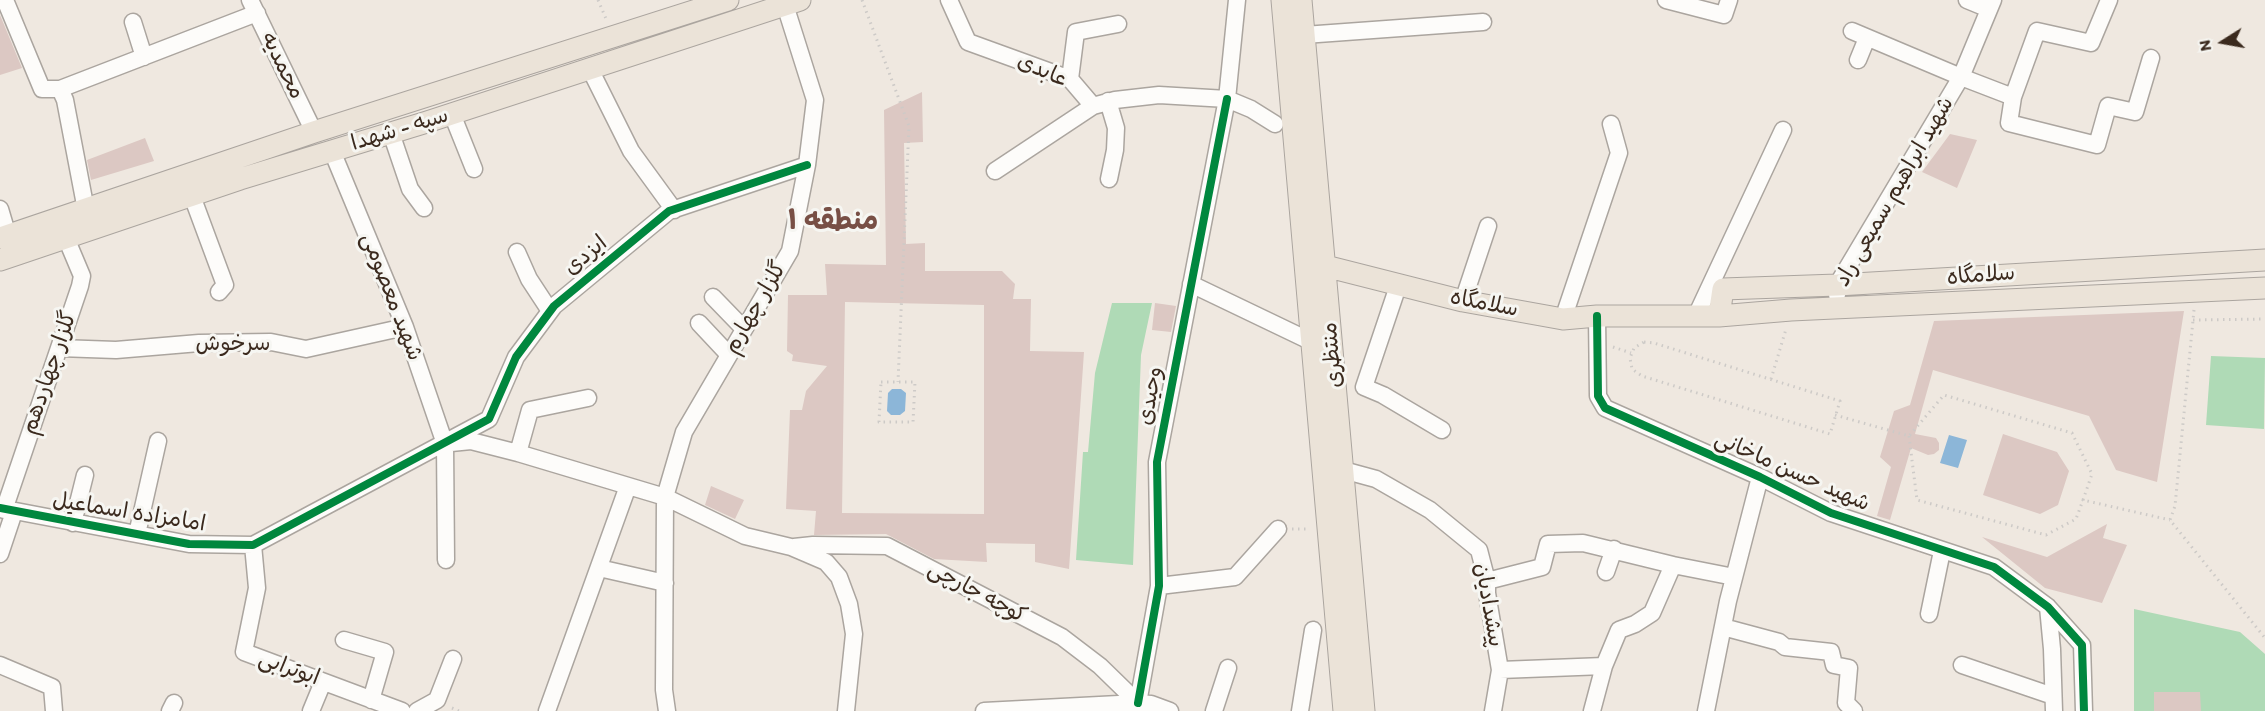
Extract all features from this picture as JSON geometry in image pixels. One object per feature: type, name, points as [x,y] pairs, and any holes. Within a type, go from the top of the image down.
[{"type":"main road","name":"سپه - شهدا","points":[[4,237],[314,132],[728,0]]},
{"type":"main road","name":"منتظری","points":[[1282,0],[1312,342],[1333,470],[1364,711]]},
{"type":"main road","name":"منتظری","points":[[1301,0],[1325,266],[1333,470],[1328,530],[1344,711]]},
{"type":"main road","name":"سپه - شهدا","points":[[0,260],[793,3]]},
{"type":"main road","name":"سلامگاه","points":[[1719,316],[1723,289],[1837,285],[2265,260]]},
{"type":"main road","name":"سلامگاه","points":[[1325,266],[1463,301],[1563,319],[1597,316],[1719,316],[1791,310],[2265,288]]},
{"type":"street","points":[[5,0],[42,89],[60,89],[144,57],[254,7]]},
{"type":"street","name":"عابدی","points":[[949,0],[969,42],[1070,79],[1101,104]]},
{"type":"street","name":"وحیدی","points":[[1147,706],[1160,586],[1157,462],[1227,99],[1237,0]]},
{"type":"street","points":[[1666,0],[1724,15],[1729,0]]},
{"type":"street","points":[[1967,0],[1991,4]]},
{"type":"street","points":[[2109,0],[2091,43],[2037,31],[2013,97],[2009,123],[2097,145],[2108,106],[2135,112],[2151,58]]},
{"type":"street","name":"گلزار چهارم","points":[[668,711],[664,690],[665,497],[684,432],[790,251],[807,165],[815,100],[793,3]]},
{"type":"street","name":"شهید ابراهیم سمیعی راد","points":[[1836,308],[1837,285],[1961,77],[1991,4]]},
{"type":"street","name":"محمدیه","points":[[254,7],[314,132]]},
{"type":"street","points":[[133,22],[144,57]]},
{"type":"street","points":[[1304,35],[1483,22]]},
{"type":"street","points":[[1070,79],[1076,33],[1118,24]]},
{"type":"street","points":[[1858,60],[1860,34],[2013,97]]},
{"type":"street","points":[[590,69],[631,151],[674,210]]},
{"type":"street","points":[[60,89],[65,100],[86,210]]},
{"type":"street","points":[[995,171],[1101,104],[1159,95],[1227,99],[1251,109],[1275,124]]},
{"type":"street","points":[[1101,104],[1116,128],[1115,150],[1109,179]]},
{"type":"street","points":[[452,114],[474,170]]},
{"type":"street","points":[[1563,319],[1618,153],[1611,124]]},
{"type":"street","points":[[1696,316],[1783,130]]},
{"type":"street","points":[[391,133],[410,189],[424,208]]},
{"type":"street","name":"شهید معصومی","points":[[332,151],[405,327],[445,444],[446,560]]},
{"type":"street","name":"ایزدی","points":[[445,444],[489,419],[516,357],[550,311],[669,211],[807,165]]},
{"type":"street","points":[[192,196],[225,285],[219,292]]},
{"type":"street","points":[[0,209],[4,237]]},
{"type":"street","points":[[1463,301],[1488,226]]},
{"type":"street","name":"گلزار چهاردهم","points":[[0,554],[6,510],[82,276],[66,238]]},
{"type":"street","points":[[517,252],[530,279],[550,311]]},
{"type":"street","points":[[1191,284],[1312,342]]},
{"type":"street","points":[[1398,286],[1364,387],[1383,395],[1442,429]]},
{"type":"street","points":[[713,297],[744,329]]},
{"type":"street","name":"شهید حسن ماخانی","points":[[1597,316],[1598,396],[1605,408],[1760,477],[1831,513],[1994,567],[2048,607],[2082,645],[2084,711]]},
{"type":"street","points":[[699,323],[729,355]]},
{"type":"street","name":"سرخوش","points":[[59,348],[116,350],[187,344],[271,342],[306,349],[405,327]]},
{"type":"street","points":[[518,453],[530,410],[588,398]]},
{"type":"street","points":[[137,534],[158,441]]},
{"type":"street","points":[[445,444],[471,441],[665,497],[745,536],[791,548],[826,562],[839,577],[849,604],[854,634],[846,711]]},
{"type":"street","name":"امامزاده اسماعیل","points":[[6,510],[189,544],[252,545],[445,444]]},
{"type":"street","name":"پیشدادیان","points":[[1333,470],[1376,479],[1430,510],[1479,550],[1487,581],[1500,670],[1493,711]]},
{"type":"street","points":[[73,523],[85,476]]},
{"type":"street","points":[[1706,711],[1734,577],[1760,477]]},
{"type":"street","points":[[548,711],[628,486]]},
{"type":"street","points":[[1160,586],[1235,577],[1278,529]]},
{"type":"street","points":[[1487,581],[1542,567],[1548,544],[1583,543],[1734,577]]},
{"type":"street","name":"ابوترابی","points":[[252,545],[257,588],[244,652],[402,711]]},
{"type":"street","name":"کوچه جارچی","points":[[791,548],[813,545],[887,546],[1062,637],[1147,706]]},
{"type":"street","points":[[1606,572],[1614,549]]},
{"type":"street","points":[[1929,614],[1942,551]]},
{"type":"street","points":[[1592,711],[1604,666],[1620,630],[1652,613],[1673,565]]},
{"type":"street","points":[[599,568],[664,583]]},
{"type":"street","points":[[1962,665],[2053,704],[2048,607]]},
{"type":"street","points":[[1723,627],[1779,642],[1785,647],[1831,652],[1834,664],[1849,668],[1846,703],[1854,711]]},
{"type":"street","points":[[1300,711],[1313,630]]},
{"type":"street","points":[[344,640],[385,652],[371,699]]},
{"type":"street","points":[[417,711],[437,700],[453,659]]},
{"type":"street","points":[[0,666],[52,687],[54,711]]},
{"type":"street","points":[[1500,670],[1604,666]]},
{"type":"street","points":[[1214,711],[1228,668]]},
{"type":"street","points":[[311,711],[323,682]]},
{"type":"street","points":[[984,711],[1147,706],[1170,711]]},
{"type":"path","points":[[862,0],[909,126],[898,382]]},
{"type":"path","points":[[2170,520],[2175,506],[2196,290]]},
{"type":"path","points":[[1771,380],[1791,310]]},
{"type":"path","points":[[2193,320],[2265,319]]},
{"type":"path","points":[[1650,342],[1771,380],[1840,401],[1830,434],[1642,376],[1632,369],[1630,358],[1638,345],[1650,342]]},
{"type":"path","points":[[881,382],[898,382],[915,382],[913,422],[879,422],[881,382]]},
{"type":"path","points":[[1944,394],[2072,433],[2092,474],[2083,500],[2076,519],[2046,535],[1917,500],[1909,436],[1944,394]]},
{"type":"path","points":[[1835,415],[1909,436]]},
{"type":"path","points":[[2083,500],[2170,520],[2265,638]]},
{"type":"path","points":[[1278,529],[1328,530]]},
{"type":"green space","points":[[1112,303],[1152,303],[1141,355],[1133,565],[1076,560],[1083,452],[1088,452],[1095,373]]},
{"type":"green space","points":[[2211,356],[2265,358],[2264,429],[2206,425]]},
{"type":"green space","points":[[2134,609],[2240,632],[2265,654],[2265,711],[2134,711]]},
{"type":"water","points":[[892,389],[901,389],[906,393],[905,411],[900,415],[891,415],[887,411],[888,393]]},
{"type":"water","points":[[1949,435],[1967,440],[1958,468],[1940,463]]},
{"type":"building","points":[[0,15],[22,68],[0,75]]},
{"type":"building","points":[[922,92],[923,142],[904,143],[906,244],[925,243],[925,271],[1002,271],[1015,284],[1013,299],[1031,299],[1030,351],[1084,352],[1069,569],[1035,562],[1035,544],[986,543],[987,562],[934,559],[886,534],[814,535],[816,511],[786,509],[790,410],[802,410],[806,391],[827,366],[792,361],[793,355],[787,351],[788,295],[827,295],[825,264],[886,265],[884,110]],"holes":[[[845,302],[984,305],[984,514],[842,513]]]},
{"type":"building","points":[[1950,134],[1977,140],[1957,188],[1922,172]]},
{"type":"building","points":[[145,138],[154,161],[91,180],[87,160]]},
{"type":"building","points":[[1155,303],[1176,306],[1171,332],[1152,330]]},
{"type":"building","points":[[2184,311],[2157,482],[2116,470],[2089,416],[1933,370],[1915,434],[1936,438],[1939,450],[1928,455],[1911,448],[1890,520],[1877,516],[1891,467],[1880,457],[1894,411],[1910,405],[1934,321]]},
{"type":"building","points":[[2003,434],[2057,452],[2069,471],[2058,505],[2040,514],[1983,495]]},
{"type":"building","points":[[711,486],[744,500],[735,519],[705,505]]},
{"type":"building","points":[[2107,524],[2103,538],[2127,545],[2102,603],[2045,588],[1982,537],[2047,557]]},
{"type":"building","points":[[2154,692],[2200,692],[2201,711],[2154,711]]},
{"type":"cycle path","points":[[1138,703],[1159,586],[1157,462],[1227,99]]},
{"type":"cycle path","points":[[0,508],[189,544],[253,545],[489,419],[516,357],[554,306],[669,211],[807,165]]},
{"type":"cycle path","points":[[1597,316],[1598,396],[1605,408],[1760,477],[1831,513],[1994,567],[2048,607],[2082,645],[2084,711]]},
{"type":"district","name":"منطقه ۱","points":[[833,222]]}]
